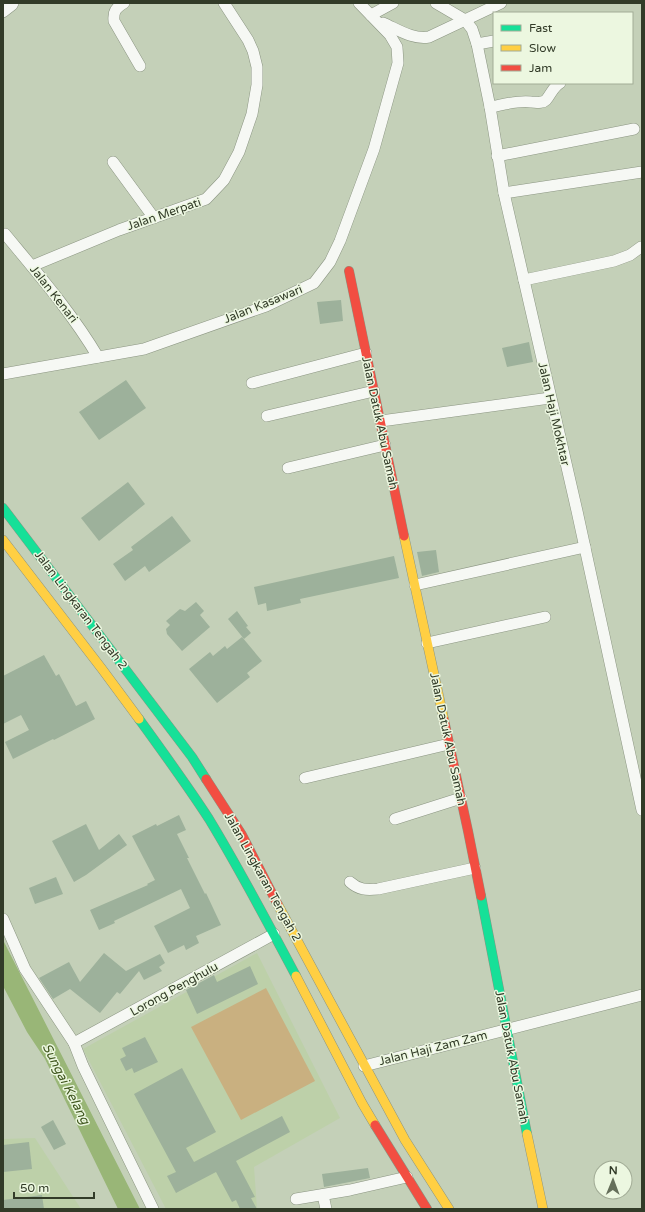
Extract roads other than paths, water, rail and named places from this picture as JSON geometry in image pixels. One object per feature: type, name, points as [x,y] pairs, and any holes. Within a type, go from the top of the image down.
[{"type":"main road","name":"Jalan Datuk Abu Samah","points":[[349,271],[461,798],[506,1030],[543,1209]]},
{"type":"main road","name":"Jalan Lingkaran Tengah 2","points":[[3,508],[192,757],[231,817],[405,1140],[449,1209]]},
{"type":"main road","name":"Jalan Lingkaran Tengah 2","points":[[3,540],[102,668],[183,780],[209,820],[274,934],[362,1103],[427,1209]]},
{"type":"street","points":[[3,12],[12,5],[12,3]]},
{"type":"street","points":[[124,3],[117,7],[114,13],[114,21],[140,66]]},
{"type":"street","name":"Jalan Merpati","points":[[32,266],[119,230],[206,199],[224,180],[240,152],[252,114],[257,85],[257,66],[254,52],[248,40],[224,3]]},
{"type":"street","name":"Jalan Kasawari","points":[[3,374],[144,349],[266,306],[314,283],[330,262],[342,234],[374,149],[398,63],[397,47],[390,35],[359,3]]},
{"type":"street","points":[[393,3],[375,18],[414,37],[422,38],[429,37],[501,3]]},
{"type":"street","points":[[436,3],[465,20]]},
{"type":"street","name":"Jalan Haji Mokhtar","points":[[465,20],[472,29],[477,44],[490,108],[504,192],[585,547],[642,810]]},
{"type":"street","points":[[477,44],[493,41]]},
{"type":"street","points":[[490,108],[518,102],[530,101],[538,103],[546,100],[558,84]]},
{"type":"street","points":[[497,156],[634,129]]},
{"type":"street","points":[[113,162],[154,218]]},
{"type":"street","points":[[504,192],[642,172]]},
{"type":"street","name":"Jalan Kenari","points":[[5,234],[71,315],[83,331],[98,357]]},
{"type":"street","points":[[524,280],[614,261],[630,256],[641,247]]},
{"type":"street","points":[[252,383],[366,353]]},
{"type":"street","points":[[267,416],[374,391]]},
{"type":"street","points":[[381,421],[550,398]]},
{"type":"street","points":[[288,468],[385,446]]},
{"type":"street","points":[[415,586],[585,547]]},
{"type":"street","points":[[427,643],[545,617]]},
{"type":"street","points":[[305,778],[449,744]]},
{"type":"street","points":[[395,819],[461,798]]},
{"type":"street","points":[[350,882],[356,888],[364,890],[378,890],[475,868]]},
{"type":"street","points":[[3,919],[25,969],[74,1043],[83,1066],[153,1209]]},
{"type":"street","name":"Lorong Penghulu","points":[[74,1043],[274,934]]},
{"type":"street","name":"Jalan Haji Zam Zam","points":[[364,1066],[642,995]]},
{"type":"street","points":[[296,1199],[407,1178]]},
{"type":"street","points":[[323,1195],[326,1209]]},
{"type":"water","name":"Sungai Kelang","points":[[3,940],[140,1209],[118,1209],[45,1059],[27,1032],[3,986]]}]
